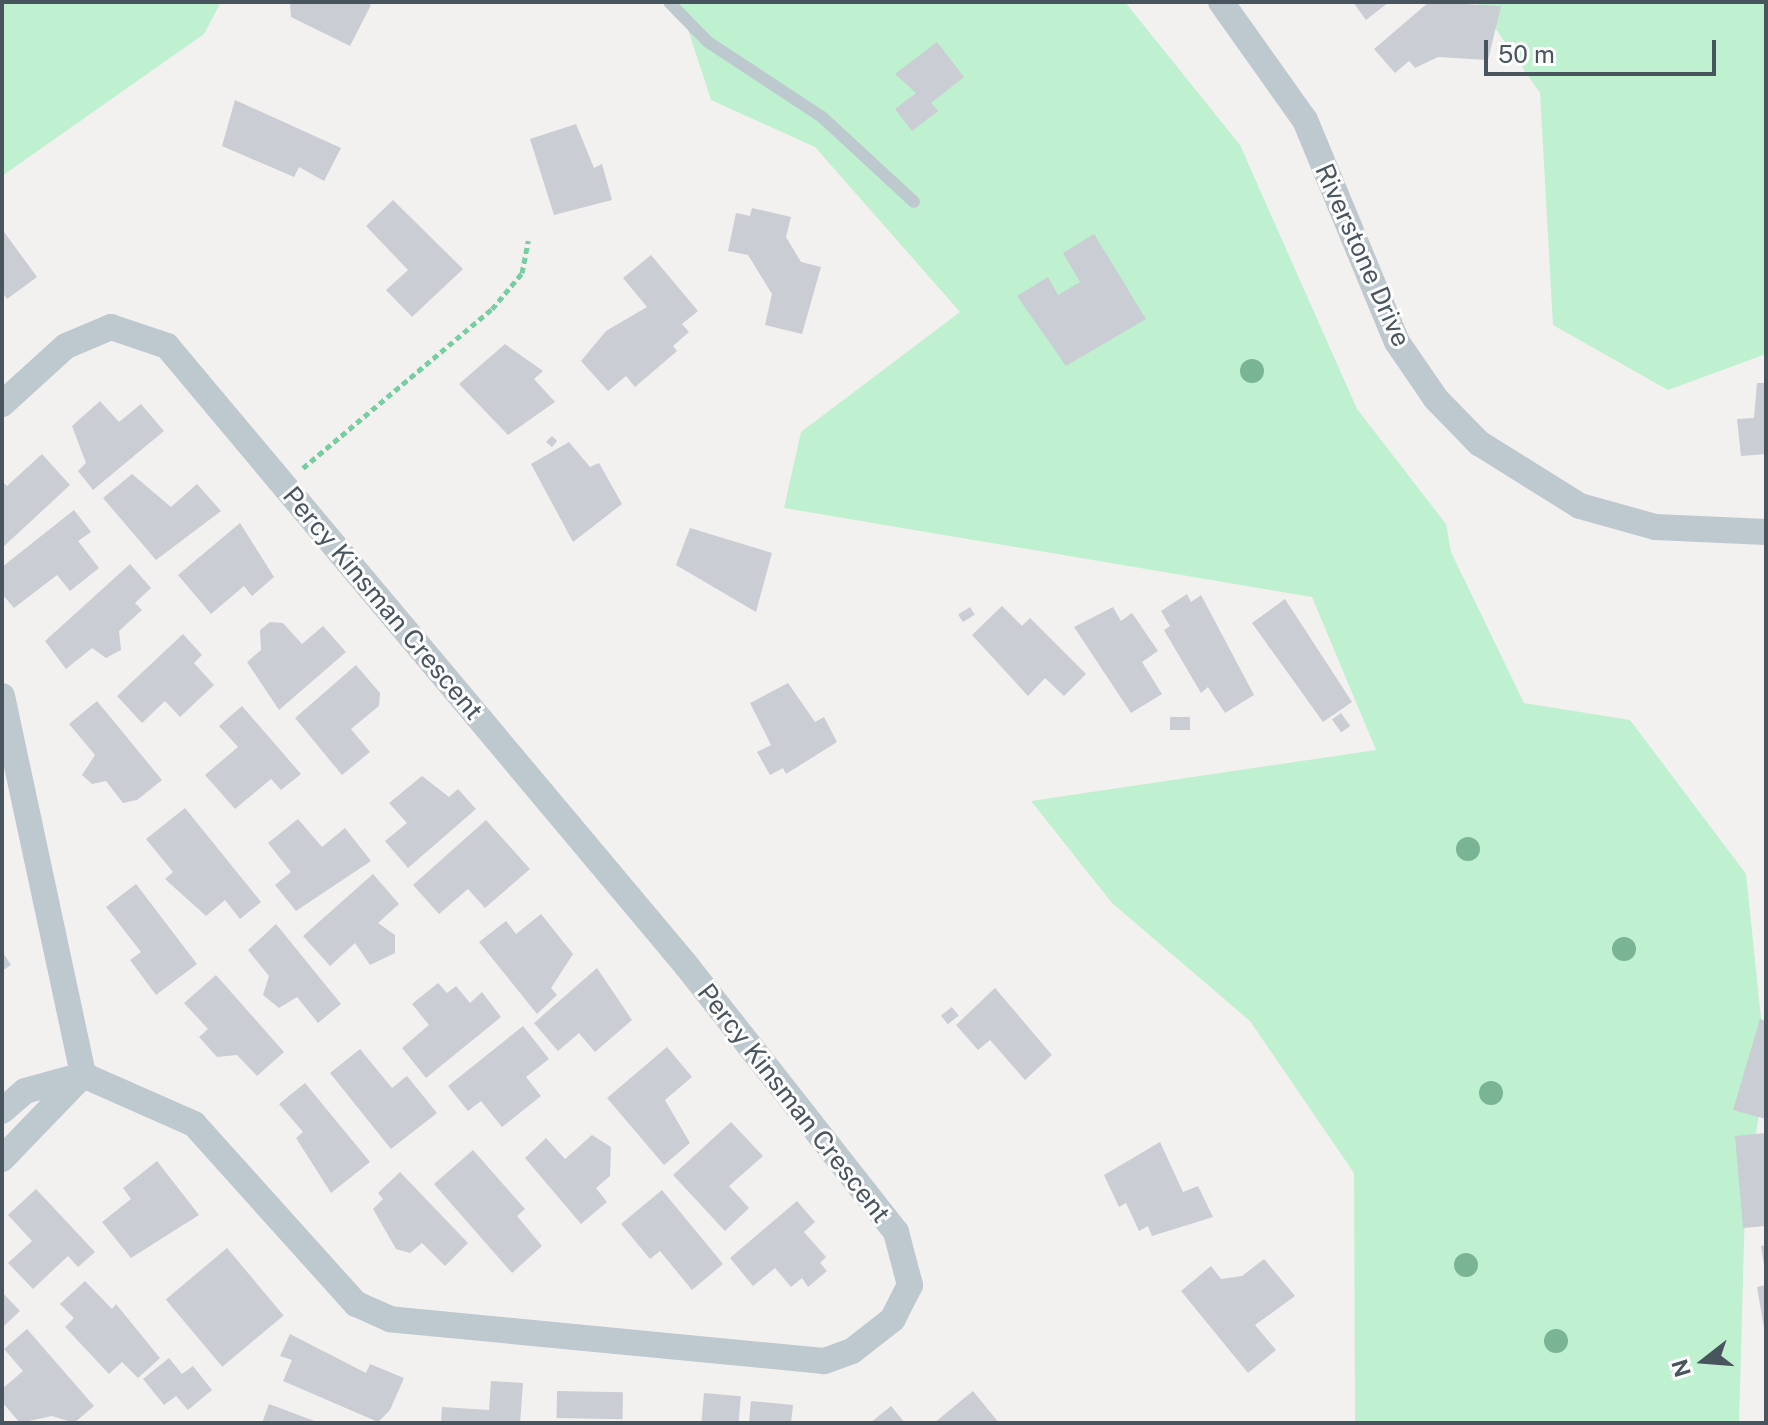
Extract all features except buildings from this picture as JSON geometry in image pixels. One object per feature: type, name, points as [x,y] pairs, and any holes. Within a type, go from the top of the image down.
[{"type":"street","name":"Riverstone Drive","points":[[1221,2],[1305,120],[1397,342],[1436,399],[1479,443],[1580,506],[1655,527],[1766,532]]},
{"type":"street","name":"Percy Kinsman Crescent","points":[[2,404],[66,346],[111,327],[139,331],[167,346],[686,965],[896,1232],[910,1285],[893,1319],[852,1351],[824,1361],[390,1319],[356,1304],[194,1124],[83,1075]]},
{"type":"street","points":[[2,696],[83,1075]]},
{"type":"street","points":[[2,1111],[25,1091],[83,1075]]},
{"type":"street","points":[[2,1159],[40,1127],[83,1075]]},
{"type":"lane","points":[[669,2],[708,42],[822,117],[914,202]]},
{"type":"path","points":[[284,484],[492,309],[522,273],[528,241]]},
{"type":"green space","points":[[2,2],[221,2],[204,34],[2,176]]},
{"type":"green space","points":[[679,2],[1125,2],[1240,145],[1357,409],[1446,524],[1451,552],[1524,703],[1630,720],[1746,874],[1766,1066],[1745,1208],[1739,1423],[1355,1423],[1354,1173],[1250,1021],[1112,903],[1031,801],[1376,750],[1312,597],[784,508],[801,432],[960,312],[815,147],[711,100]]},
{"type":"green space","points":[[1477,2],[1766,2],[1766,354],[1668,390],[1553,325],[1540,93]]}]
